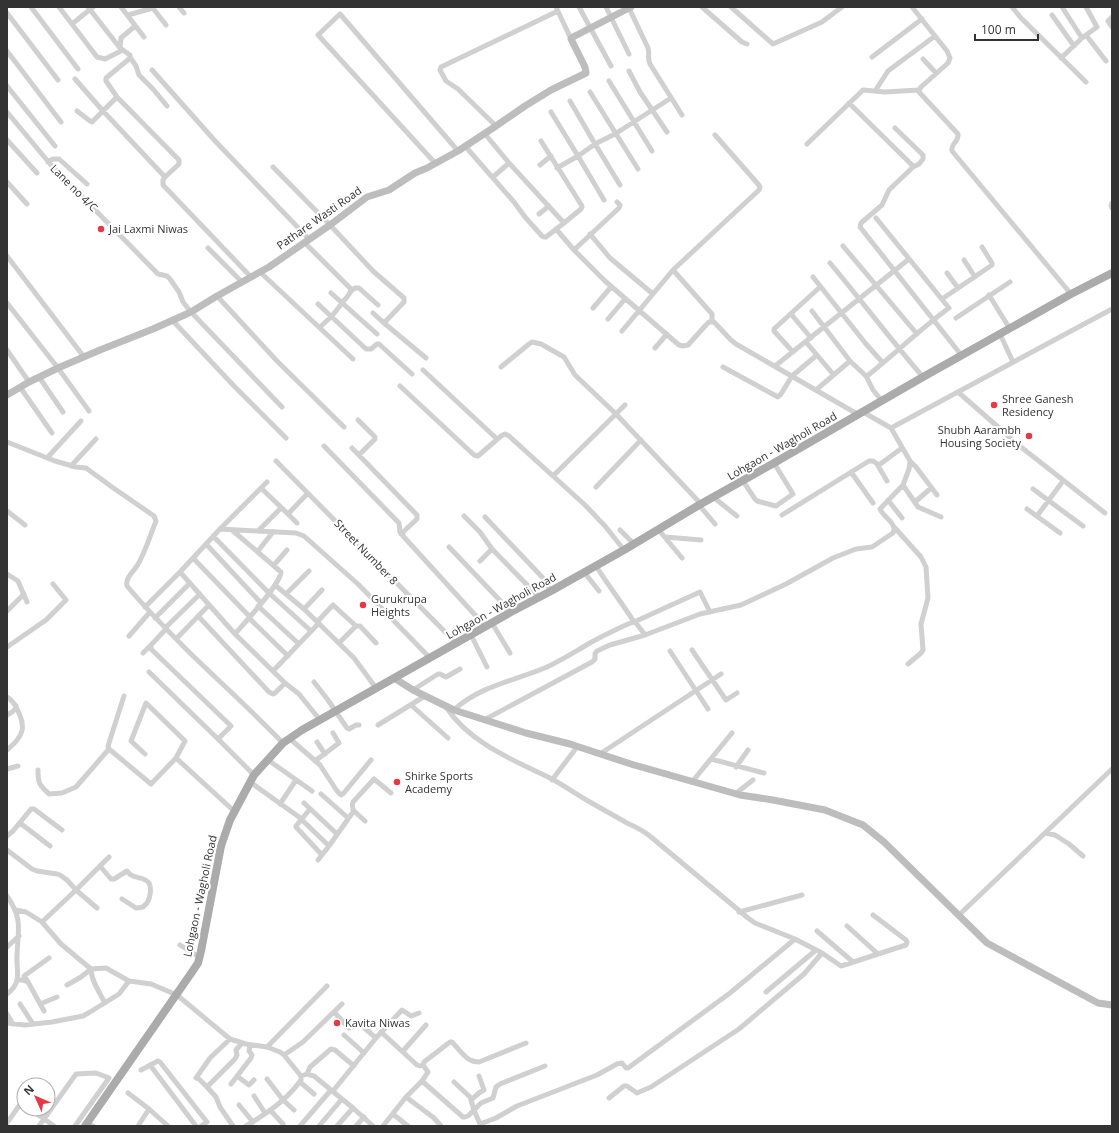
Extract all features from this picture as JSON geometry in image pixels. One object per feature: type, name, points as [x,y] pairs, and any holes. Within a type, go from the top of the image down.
[{"type":"main road","name":"Lohgaon - Wagholi Road","points":[[89,1125],[198,963],[221,846],[230,820],[252,779],[286,740],[511,612],[596,566],[700,504],[743,481],[923,377],[1071,294],[1112,273]]},
{"type":"street","points":[[31,7],[78,69]]},
{"type":"street","points":[[59,7],[97,57],[105,60],[121,49]]},
{"type":"street","points":[[121,7],[144,37]]},
{"type":"street","points":[[179,7],[184,12]]},
{"type":"street","points":[[579,7],[611,66]]},
{"type":"street","points":[[606,7],[629,54]]},
{"type":"street","points":[[496,126],[458,89],[446,81],[440,70],[441,67],[557,9],[571,39],[630,7],[648,48],[648,61],[682,115]]},
{"type":"street","points":[[702,7],[742,42],[747,44]]},
{"type":"street","points":[[731,7],[772,44],[822,22],[842,7]]},
{"type":"street","points":[[807,144],[863,90],[897,92],[919,90],[948,63],[950,58],[949,54],[912,7]]},
{"type":"street","points":[[1012,7],[1021,18],[1086,82]]},
{"type":"street","points":[[1062,7],[1084,37],[1106,61]]},
{"type":"street","points":[[1061,58],[1097,27],[1086,7]]},
{"type":"street","points":[[72,24],[90,8],[121,49],[128,53],[136,66],[139,75],[167,106]]},
{"type":"street","points":[[128,15],[152,8],[166,25]]},
{"type":"street","points":[[7,13],[58,80]]},
{"type":"street","points":[[435,163],[318,35],[340,14],[458,151]]},
{"type":"street","points":[[1052,15],[1074,46]]},
{"type":"street","points":[[1112,17],[1108,21],[1112,28]]},
{"type":"street","points":[[872,57],[922,19]]},
{"type":"street","points":[[121,49],[121,38],[135,26]]},
{"type":"street","points":[[875,91],[888,71],[935,36]]},
{"type":"street","name":"Pathare Wasti Road","points":[[7,396],[29,382],[58,368],[173,321],[191,312],[260,272],[330,225],[367,197],[389,190],[415,173],[458,151],[525,106],[586,73],[585,67],[571,39]]},
{"type":"street","points":[[7,51],[61,122]]},
{"type":"street","points":[[130,57],[105,80],[117,97],[179,160],[179,164],[163,180],[163,185],[251,276]]},
{"type":"street","points":[[923,58],[936,73]]},
{"type":"street","points":[[152,70],[351,291]]},
{"type":"street","points":[[629,71],[640,92],[667,132]]},
{"type":"street","points":[[75,79],[103,112],[165,177]]},
{"type":"street","points":[[609,81],[652,151]]},
{"type":"street","points":[[7,86],[55,146]]},
{"type":"street","points":[[919,90],[958,134],[958,140],[953,146],[952,151],[1071,294]]},
{"type":"street","points":[[590,92],[638,169]]},
{"type":"street","points":[[77,111],[91,122],[117,97]]},
{"type":"street","points":[[557,168],[595,144],[615,134],[671,98]]},
{"type":"street","points":[[570,101],[620,185]]},
{"type":"street","points":[[849,103],[911,163],[912,167]]},
{"type":"street","name":"Lane no 4/C","points":[[7,112],[48,162],[158,274],[167,276],[170,279],[179,292],[183,302],[191,312],[282,407]]},
{"type":"street","points":[[551,112],[604,200]]},
{"type":"street","points":[[895,128],[923,155],[923,159],[919,164],[912,167],[889,190],[882,205],[860,225],[860,227],[962,356]]},
{"type":"street","points":[[485,134],[509,163],[564,223]]},
{"type":"street","points":[[622,331],[673,270],[757,194],[759,190],[760,187],[758,184],[715,135]]},
{"type":"street","points":[[7,140],[37,173]]},
{"type":"street","points":[[465,146],[493,177],[525,217],[542,236],[546,237],[582,207],[557,168],[552,156],[541,141]]},
{"type":"street","points":[[540,165],[552,156]]},
{"type":"street","points":[[48,162],[53,159],[59,159],[86,184]]},
{"type":"street","points":[[493,177],[509,163]]},
{"type":"street","points":[[273,167],[373,271],[404,298],[404,302],[384,323]]},
{"type":"street","points":[[7,182],[27,204]]},
{"type":"street","points":[[574,250],[619,208],[620,205],[617,202]]},
{"type":"street","points":[[1112,203],[1112,208]]},
{"type":"street","points":[[539,214],[549,206]]},
{"type":"street","points":[[866,376],[949,308],[876,218]]},
{"type":"street","points":[[556,229],[574,250],[611,287],[679,344],[686,346],[688,345],[706,325],[712,321]]},
{"type":"street","points":[[590,234],[610,258],[653,294]]},
{"type":"street","points":[[843,246],[917,334]]},
{"type":"street","points":[[208,248],[242,282]]},
{"type":"street","points":[[942,299],[993,264],[982,248]]},
{"type":"street","points":[[7,256],[84,357]]},
{"type":"street","points":[[775,366],[909,259]]},
{"type":"street","points":[[964,260],[975,277]]},
{"type":"street","points":[[830,263],[923,377]]},
{"type":"street","points":[[673,270],[712,314],[712,321]]},
{"type":"street","points":[[260,272],[353,359]]},
{"type":"street","points":[[947,273],[958,288]]},
{"type":"street","points":[[813,277],[883,363]]},
{"type":"street","points":[[956,318],[1010,282]]},
{"type":"street","points":[[793,352],[774,331],[775,328],[820,286]]},
{"type":"street","points":[[593,308],[611,287]]},
{"type":"street","points":[[320,327],[332,316],[355,288],[359,288],[378,305]]},
{"type":"street","points":[[331,293],[377,334]]},
{"type":"street","points":[[989,295],[1010,329]]},
{"type":"street","points":[[217,296],[277,361],[344,428]]},
{"type":"street","points":[[608,319],[625,299]]},
{"type":"street","points":[[7,303],[58,368],[89,411]]},
{"type":"street","points":[[318,304],[366,349],[371,349],[379,344],[412,374]]},
{"type":"street","points":[[891,428],[1112,309]]},
{"type":"street","points":[[812,311],[850,361],[866,376],[873,390],[882,401]]},
{"type":"street","points":[[373,313],[426,358]]},
{"type":"street","points":[[791,314],[809,340],[817,355],[833,374]]},
{"type":"street","points":[[173,321],[234,386],[286,438]]},
{"type":"street","points":[[712,321],[736,344],[816,390],[891,428],[910,461],[916,466],[937,495]]},
{"type":"street","points":[[655,348],[667,334]]},
{"type":"street","points":[[1000,334],[1013,362]]},
{"type":"street","points":[[501,367],[529,344],[541,344],[564,357],[575,375],[641,440],[700,504],[715,524]]},
{"type":"street","points":[[7,350],[29,382]]},
{"type":"street","points":[[723,367],[778,397],[792,376],[817,355]]},
{"type":"street","points":[[816,390],[850,361]]},
{"type":"street","points":[[423,370],[497,439]]},
{"type":"street","points":[[39,377],[63,412]]},
{"type":"street","points":[[400,386],[474,455],[478,456],[503,434],[507,434],[595,516],[614,536],[624,550]]},
{"type":"street","points":[[20,387],[52,433]]},
{"type":"street","points":[[958,392],[1021,447],[1105,513]]},
{"type":"street","points":[[553,476],[625,405]]},
{"type":"street","points":[[358,420],[375,437],[375,439],[359,455]]},
{"type":"street","points":[[47,458],[81,421]]},
{"type":"street","points":[[71,466],[96,439]]},
{"type":"street","points":[[596,487],[641,440]]},
{"type":"street","points":[[7,442],[71,466],[89,469],[154,516],[156,521],[137,566],[126,583],[155,618],[255,715],[315,761],[322,768],[337,792],[341,795],[371,760]]},
{"type":"street","points":[[324,446],[399,523],[401,534],[489,625],[510,653]]},
{"type":"street","points":[[352,448],[417,515],[417,518],[401,534]]},
{"type":"street","points":[[877,464],[881,464],[902,448]]},
{"type":"street","points":[[782,515],[871,461],[877,464],[887,481]]},
{"type":"street","points":[[908,664],[923,650],[921,624],[928,602],[926,567],[921,557],[880,511],[902,485],[908,472],[910,461]]},
{"type":"street","name":"Street Number 8","points":[[276,462],[456,643]]},
{"type":"street","points":[[743,481],[757,501],[776,506],[793,494],[774,463]]},
{"type":"street","points":[[851,472],[873,503]]},
{"type":"street","points":[[1037,516],[1063,481]]},
{"type":"street","points":[[145,607],[267,482]]},
{"type":"street","points":[[902,485],[920,508],[941,517]]},
{"type":"street","points":[[261,488],[297,523]]},
{"type":"street","points":[[915,502],[931,488]]},
{"type":"street","points":[[1033,489],[1083,526]]},
{"type":"street","points":[[288,514],[307,494]]},
{"type":"street","points":[[713,497],[737,516]]},
{"type":"street","points":[[888,500],[902,518]]},
{"type":"street","points":[[258,531],[281,508]]},
{"type":"street","points":[[1027,508],[1060,533]]},
{"type":"street","points":[[7,511],[25,525]]},
{"type":"street","points":[[464,516],[480,532],[492,549],[539,597]]},
{"type":"street","points":[[485,516],[543,578],[551,591]]},
{"type":"street","points":[[484,720],[594,661],[597,651],[610,645],[645,635],[710,612],[741,604],[786,584],[833,558],[856,549],[872,547],[893,533],[895,528]]},
{"type":"street","points":[[220,529],[296,533],[304,536],[359,585],[430,658]]},
{"type":"street","points":[[658,529],[682,558]]},
{"type":"street","points":[[231,530],[281,572],[281,575],[270,593],[235,634]]},
{"type":"street","points":[[620,530],[634,544]]},
{"type":"street","points":[[258,552],[273,532]]},
{"type":"street","points":[[213,536],[270,593],[311,631]]},
{"type":"street","points":[[665,537],[701,540]]},
{"type":"street","points":[[206,544],[260,604],[299,644]]},
{"type":"street","points":[[449,547],[511,612]]},
{"type":"street","points":[[480,561],[492,549]]},
{"type":"street","points":[[274,565],[287,550]]},
{"type":"street","points":[[193,558],[288,656]]},
{"type":"street","points":[[596,566],[607,584],[625,606],[634,622],[645,635]]},
{"type":"street","points":[[286,594],[309,571]]},
{"type":"street","points":[[180,572],[235,634],[273,672],[299,694],[320,720]]},
{"type":"street","points":[[584,572],[599,591]]},
{"type":"street","points":[[7,574],[18,581],[27,602]]},
{"type":"street","points":[[155,618],[190,583]]},
{"type":"street","points":[[7,647],[46,620],[66,600],[53,584]]},
{"type":"street","points":[[275,585],[304,609],[354,658],[376,688]]},
{"type":"street","points":[[304,609],[322,590]]},
{"type":"street","points":[[454,710],[463,702],[472,697],[507,681],[546,667],[628,624],[698,592],[701,593],[710,612]]},
{"type":"street","points":[[7,611],[24,594]]},
{"type":"street","points":[[143,653],[165,628],[200,594]]},
{"type":"street","points":[[176,638],[210,605]]},
{"type":"street","points":[[273,672],[333,605],[356,626],[360,626],[376,643]]},
{"type":"street","points":[[129,636],[150,612]]},
{"type":"street","points":[[198,616],[269,692],[273,694],[275,693],[285,683]]},
{"type":"street","points":[[339,643],[356,626]]},
{"type":"street","points":[[471,635],[487,668]]},
{"type":"street","points":[[151,645],[150,647],[231,726],[218,739]]},
{"type":"street","points":[[692,650],[726,700],[737,693]]},
{"type":"street","points":[[670,651],[708,709]]},
{"type":"street","points":[[413,690],[438,674],[446,677],[460,669]]},
{"type":"street","points":[[149,672],[218,739],[252,779],[280,804],[301,819],[329,846]]},
{"type":"street","points":[[600,754],[721,674]]},
{"type":"street","points":[[394,678],[413,690],[446,707],[484,720],[735,794],[825,810],[863,825],[884,842],[987,943],[1098,1003],[1112,1004]]},
{"type":"street","points":[[314,682],[328,700],[345,727],[348,729],[359,725]]},
{"type":"street","points":[[38,770],[38,781],[49,794],[62,793],[76,787],[109,749],[108,746],[124,696]]},
{"type":"street","points":[[378,725],[425,696]]},
{"type":"street","points":[[7,697],[16,706],[22,721],[23,729],[20,738],[7,750]]},
{"type":"street","points":[[109,749],[151,784],[176,758],[185,741],[146,704],[131,741],[145,754]]},
{"type":"street","points":[[411,705],[448,738]]},
{"type":"street","points":[[7,715],[16,707]]},
{"type":"street","points":[[446,707],[453,718],[463,728],[475,738],[500,754],[552,780],[647,834],[739,912],[755,923],[795,939],[822,953],[841,966],[905,946],[907,943],[906,940],[873,915]]},
{"type":"street","points":[[315,761],[339,743],[333,733]]},
{"type":"street","points":[[692,782],[732,733]]},
{"type":"street","points":[[317,742],[325,754]]},
{"type":"street","points":[[552,780],[577,747]]},
{"type":"street","points":[[736,766],[748,750]]},
{"type":"street","points":[[176,758],[234,811]]},
{"type":"street","points":[[711,759],[764,773]]},
{"type":"street","points":[[268,760],[312,791]]},
{"type":"street","points":[[7,769],[18,766]]},
{"type":"street","points":[[959,915],[1112,769]]},
{"type":"street","points":[[318,860],[353,810],[353,802],[374,779],[391,793]]},
{"type":"street","points":[[280,804],[296,780]]},
{"type":"street","points":[[735,794],[753,780]]},
{"type":"street","points":[[321,794],[348,818]]},
{"type":"street","points":[[304,803],[337,834]]},
{"type":"street","points":[[7,836],[13,831],[29,811],[34,809],[62,830]]},
{"type":"street","points":[[310,809],[296,827],[322,855]]},
{"type":"street","points":[[353,810],[365,821]]},
{"type":"street","points":[[20,823],[50,846]]},
{"type":"street","points":[[1045,833],[1055,835],[1083,856]]},
{"type":"street","points":[[7,850],[32,869],[60,875],[97,908]]},
{"type":"street","points":[[42,922],[109,857]]},
{"type":"street","points":[[100,866],[114,879],[127,871],[131,875],[148,882],[150,893],[145,906],[136,908],[122,899]]},
{"type":"street","points":[[739,912],[802,895]]},
{"type":"street","points":[[7,994],[15,986],[18,980],[17,956],[19,936],[16,910],[8,898]]},
{"type":"street","points":[[16,910],[26,912],[42,922],[61,944],[91,969]]},
{"type":"street","points":[[847,926],[878,954]]},
{"type":"street","points":[[817,931],[853,962]]},
{"type":"street","points":[[7,947],[19,936]]},
{"type":"street","points":[[454,1082],[471,1100],[480,1125],[517,1106],[597,1075],[617,1064],[622,1063],[626,1068],[628,1068],[730,993],[795,939]]},
{"type":"street","points":[[180,945],[199,957]]},
{"type":"street","points":[[766,992],[816,950]]},
{"type":"street","points":[[609,1098],[624,1086],[627,1086],[637,1093],[651,1087],[739,1029],[804,974],[822,953]]},
{"type":"street","points":[[44,1010],[24,976],[49,958]]},
{"type":"street","points":[[67,985],[91,969],[106,968],[129,981],[151,984],[177,995],[230,1039],[250,1045],[278,1050],[284,1055],[300,1076],[301,1080],[271,1111],[265,1113],[246,1126]]},
{"type":"street","points":[[91,969],[91,974],[105,1003]]},
{"type":"street","points":[[18,980],[28,982]]},
{"type":"street","points":[[7,1023],[25,1025],[83,1016],[119,994],[129,981]]},
{"type":"street","points":[[267,1047],[327,986]]},
{"type":"street","points":[[40,1004],[57,997]]},
{"type":"street","points":[[20,1004],[33,1024]]},
{"type":"street","points":[[284,1055],[290,1050],[299,1046],[342,1004]]},
{"type":"street","points":[[300,1126],[354,1066],[381,1032],[402,1010],[411,1016],[420,1013]]},
{"type":"street","points":[[334,1012],[349,1028]]},
{"type":"street","points":[[7,1014],[13,1024]]},
{"type":"street","points":[[361,1024],[376,1038]]},
{"type":"street","points":[[403,1051],[426,1026]]},
{"type":"street","points":[[381,1032],[417,1064],[420,1066],[423,1065],[428,1072],[383,1126]]},
{"type":"street","points":[[344,1035],[364,1053]]},
{"type":"street","points":[[230,1039],[210,1058],[197,1078],[216,1097],[220,1107],[233,1126]]},
{"type":"street","points":[[423,1065],[426,1060],[450,1042],[452,1042],[468,1060],[473,1062],[479,1062],[526,1043]]},
{"type":"street","points":[[207,1087],[235,1059],[237,1055],[236,1050],[242,1043]]},
{"type":"street","points":[[231,1084],[251,1058],[252,1055],[249,1051],[250,1045]]},
{"type":"street","points":[[307,1074],[310,1067],[331,1049],[335,1050],[354,1066]]},
{"type":"street","points":[[141,1070],[158,1061],[160,1062],[209,1124],[202,1126]]},
{"type":"street","points":[[150,1065],[196,1126]]},
{"type":"street","points":[[422,1081],[465,1117],[468,1116],[481,1103],[493,1098],[496,1087],[500,1084],[545,1066]]},
{"type":"street","points":[[39,1126],[76,1074],[96,1073],[109,1078],[75,1126]]},
{"type":"street","points":[[300,1076],[307,1074],[314,1076],[342,1098],[373,1126]]},
{"type":"street","points":[[238,1076],[249,1085],[254,1080]]},
{"type":"street","points":[[471,1100],[484,1090],[479,1076]]},
{"type":"street","points":[[267,1079],[283,1100],[294,1110]]},
{"type":"street","points":[[300,1082],[314,1094]]},
{"type":"street","points":[[128,1093],[149,1109],[165,1125]]},
{"type":"street","points":[[254,1096],[265,1113]]},
{"type":"street","points":[[318,1126],[342,1098]]},
{"type":"street","points":[[406,1098],[434,1118],[441,1126]]},
{"type":"street","points":[[239,1105],[253,1122]]},
{"type":"street","points":[[338,1126],[353,1108]]},
{"type":"street","points":[[138,1126],[149,1109]]},
{"type":"street","points":[[7,1123],[16,1110]]},
{"type":"street","points":[[271,1111],[283,1124]]},
{"type":"street","points":[[393,1114],[408,1126]]},
{"type":"street","points":[[41,1117],[54,1126]]},
{"type":"street","points":[[356,1126],[364,1117]]},
{"type":"place","name":"Jai Laxmi Niwas","points":[[101,229]]},
{"type":"place","name":"Shree Ganesh Residency","points":[[994,405]]},
{"type":"place","name":"Shubh Aarambh Housing Society","points":[[1029,436]]},
{"type":"place","name":"Gurukrupa Heights","points":[[363,605]]},
{"type":"place","name":"Shirke Sports Academy","points":[[397,782]]},
{"type":"place","name":"Kavita Niwas","points":[[337,1023]]}]
